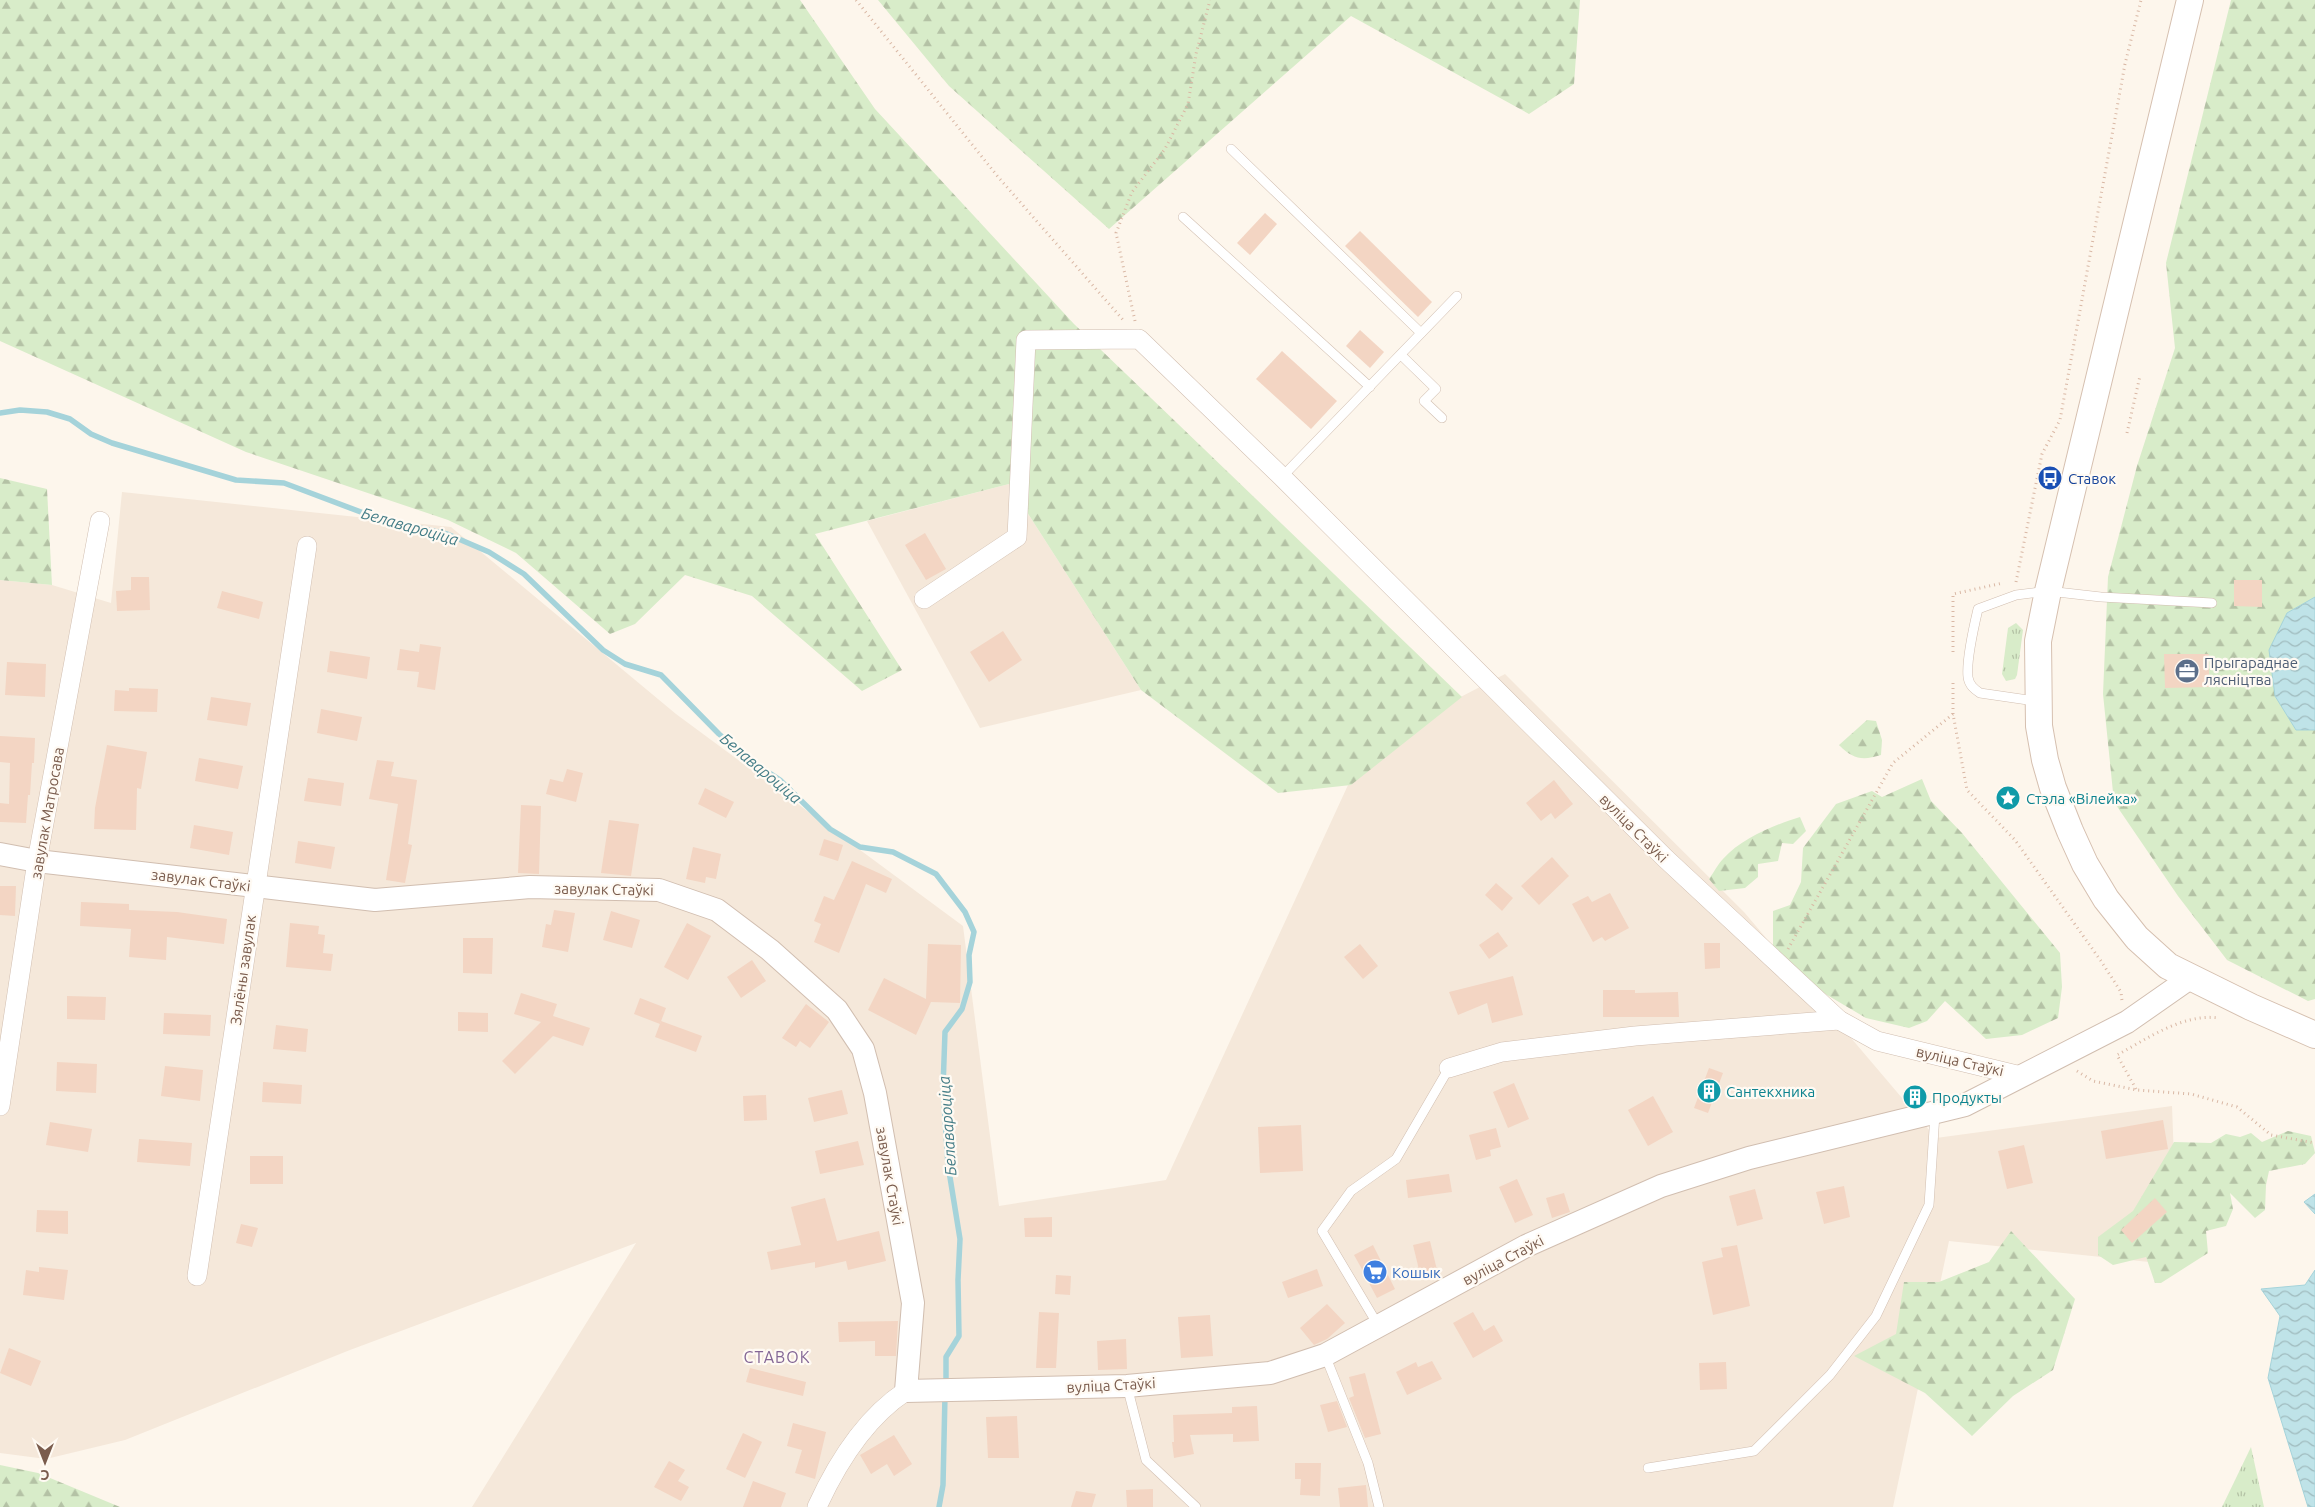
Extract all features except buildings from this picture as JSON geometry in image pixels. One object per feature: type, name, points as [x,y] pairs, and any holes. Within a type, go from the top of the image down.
[{"type":"main road","points":[[2190,0],[2048,591],[2038,641],[2038,701],[2045,760],[2053,788],[2085,864],[2106,899],[2137,938],[2168,966],[2190,978],[2315,1035]]},
{"type":"street","name":"вуліца Стаўкі","points":[[1139,339],[1282,476],[1666,859],[1839,1020],[1877,1041],[2021,1076]]},
{"type":"street","points":[[924,599],[1017,537],[1026,340],[1139,339]]},
{"type":"street","name":"завулак Матросава","points":[[0,1106],[37,861],[100,520]]},
{"type":"street","name":"Зялёны завулак","points":[[197,1276],[307,546]]},
{"type":"street","name":"завулак Стаўкі","points":[[0,854],[37,861],[375,900],[530,887],[659,890],[717,910],[770,950],[837,1010],[863,1049],[876,1094],[914,1303],[913,1391]]},
{"type":"street","points":[[2021,1076],[2127,1022],[2190,978]]},
{"type":"street","points":[[1449,1068],[1502,1052],[1635,1036],[1839,1020]]},
{"type":"street","name":"вуліца Стаўкі","points":[[913,1391],[980,1391],[1127,1386],[1270,1373],[1325,1355],[1526,1246],[1661,1186],[1749,1158],[1935,1114],[1965,1105],[2021,1076]]},
{"type":"street","points":[[817,1507],[843,1458],[861,1432],[887,1403],[913,1391]]},
{"type":"lane","points":[[1231,150],[1421,333]]},
{"type":"lane","points":[[1183,217],[1370,387]]},
{"type":"lane","points":[[1282,476],[1457,296]]},
{"type":"lane","points":[[1401,354],[1436,389],[1424,400],[1442,418]]},
{"type":"lane","points":[[2038,701],[1980,693],[1973,688],[1968,678],[1973,628],[1978,609],[2004,598],[2048,591],[2212,603]]},
{"type":"lane","points":[[1379,1326],[1322,1231],[1351,1191],[1396,1159],[1449,1068]]},
{"type":"lane","points":[[1648,1468],[1754,1451],[1830,1374],[1876,1316],[1929,1205],[1935,1114]]},
{"type":"lane","points":[[1325,1355],[1368,1462],[1379,1507]]},
{"type":"lane","points":[[1127,1386],[1146,1460],[1196,1507]]},
{"type":"path","points":[[856,0],[999,178],[1139,339]]},
{"type":"path","points":[[1139,339],[1116,233],[1132,192],[1165,150],[1188,104],[1196,54],[1210,0]]},
{"type":"path","points":[[2004,598],[2018,580],[2042,454],[2060,420],[2125,64],[2140,0]]},
{"type":"path","points":[[2127,433],[2140,376]]},
{"type":"path","points":[[1954,654],[1954,594],[2018,580]]},
{"type":"path","points":[[1954,674],[1954,714],[1968,790],[2015,840],[2121,992],[2127,1022],[2146,1039]]},
{"type":"path","points":[[1779,964],[1893,764],[1954,714]]},
{"type":"path","points":[[2137,1090],[2117,1055],[2146,1039],[2194,1019],[2211,1017],[2226,1019]]},
{"type":"path","points":[[2058,1058],[2093,1081],[2137,1090],[2191,1094],[2237,1107],[2271,1134],[2315,1143]]},
{"type":"shaded area","points":[[1009,484],[1141,690],[980,728],[867,521]]},
{"type":"shaded area","name":"Ставок","points":[[122,492],[451,527],[676,714],[963,926],[999,1206],[1166,1180],[1366,746],[1505,674],[1744,912],[1936,1138],[2172,1106],[2178,1265],[1949,1241],[1893,1507],[472,1507],[636,1243],[350,1350],[125,1440],[46,1459],[0,1453],[0,580],[52,585],[111,603]]},
{"type":"green space","points":[[0,0],[800,0],[875,109],[1074,324],[1462,697],[1351,785],[1278,793],[1141,690],[1009,484],[815,534],[902,670],[862,691],[752,596],[685,575],[635,624],[610,634],[516,553],[448,520],[246,452],[0,341]]},
{"type":"green space","points":[[878,0],[1580,0],[1574,84],[1529,114],[1351,16],[1109,229],[949,86]]},
{"type":"green space","points":[[2231,0],[2315,0],[2315,999],[2308,1001],[2227,960],[2178,896],[2114,802],[2103,694],[2108,577],[2137,466],[2175,348],[2166,263]]},
{"type":"green space","points":[[0,478],[47,489],[52,585],[0,580]]},
{"type":"green space","points":[[2016,623],[2023,630],[2017,675],[2015,679],[2006,681],[2002,674],[2008,628]]},
{"type":"green space","points":[[1867,720],[1876,721],[1882,740],[1881,755],[1858,758],[1839,745]]},
{"type":"green space","points":[[1922,779],[1931,801],[1962,833],[2060,953],[2062,987],[2058,1018],[2022,1035],[1986,1039],[1945,1001],[1927,1021],[1909,1028],[1866,1018],[1822,992],[1773,946],[1773,911],[1790,905],[1801,882],[1803,848],[1836,804],[1872,791],[1882,797]]},
{"type":"green space","points":[[1800,817],[1806,831],[1793,844],[1782,843],[1778,861],[1758,864],[1758,877],[1745,888],[1719,891],[1709,879],[1721,861],[1739,845],[1769,828]]},
{"type":"green space","points":[[2288,1131],[2311,1136],[2315,1153],[2305,1164],[2269,1171],[2266,1185],[2265,1210],[2255,1218],[2230,1193],[2233,1209],[2226,1226],[2206,1231],[2208,1253],[2161,1283],[2155,1283],[2146,1257],[2113,1265],[2098,1255],[2098,1237],[2133,1211],[2174,1142],[2211,1143],[2226,1134],[2240,1137],[2251,1133],[2262,1142]]},
{"type":"green space","points":[[2011,1231],[2075,1299],[2053,1370],[2013,1396],[1972,1436],[1925,1393],[1854,1356],[1896,1334],[1904,1282],[1939,1282],[1989,1262]]},
{"type":"green space","points":[[2251,1447],[2264,1507],[2222,1507]]},
{"type":"green space","points":[[0,1465],[38,1473],[120,1507],[0,1507]]},
{"type":"water","points":[[2315,597],[2315,730],[2296,730],[2275,696],[2269,650],[2287,613]]},
{"type":"water","points":[[2315,1194],[2315,1214],[2304,1202]]},
{"type":"water","points":[[2315,1270],[2315,1507],[2308,1507],[2268,1378],[2280,1316],[2261,1289],[2305,1285]]},
{"type":"waterway","name":"Белавароціца","points":[[0,413],[20,410],[47,412],[70,419],[91,434],[112,443],[236,480],[284,483],[382,520],[447,534],[489,552],[524,574],[603,650],[625,664],[661,675],[719,734],[750,760],[780,780],[830,829],[860,847],[893,852],[936,874],[965,912],[974,932],[969,955],[970,982],[962,1009],[945,1032],[943,1088],[948,1165],[960,1239],[958,1280],[959,1336],[946,1357],[946,1385]]},
{"type":"waterway","name":"Белавароціца","points":[[939,1507],[943,1485],[945,1395]]},
{"type":"place","name":"Ставок","points":[[2050,478]]},
{"type":"place","name":"Прыгараднае лясніцтва","points":[[2187,671]]},
{"type":"place","name":"Стэла «Вілейка»","points":[[2008,798]]},
{"type":"place","name":"Сантекхника","points":[[1709,1091]]},
{"type":"place","name":"Продукты","points":[[1915,1097]]},
{"type":"place","name":"Кошык","points":[[1375,1272]]},
{"type":"district","name":"СТАВОК","points":[[777,1357]]}]
